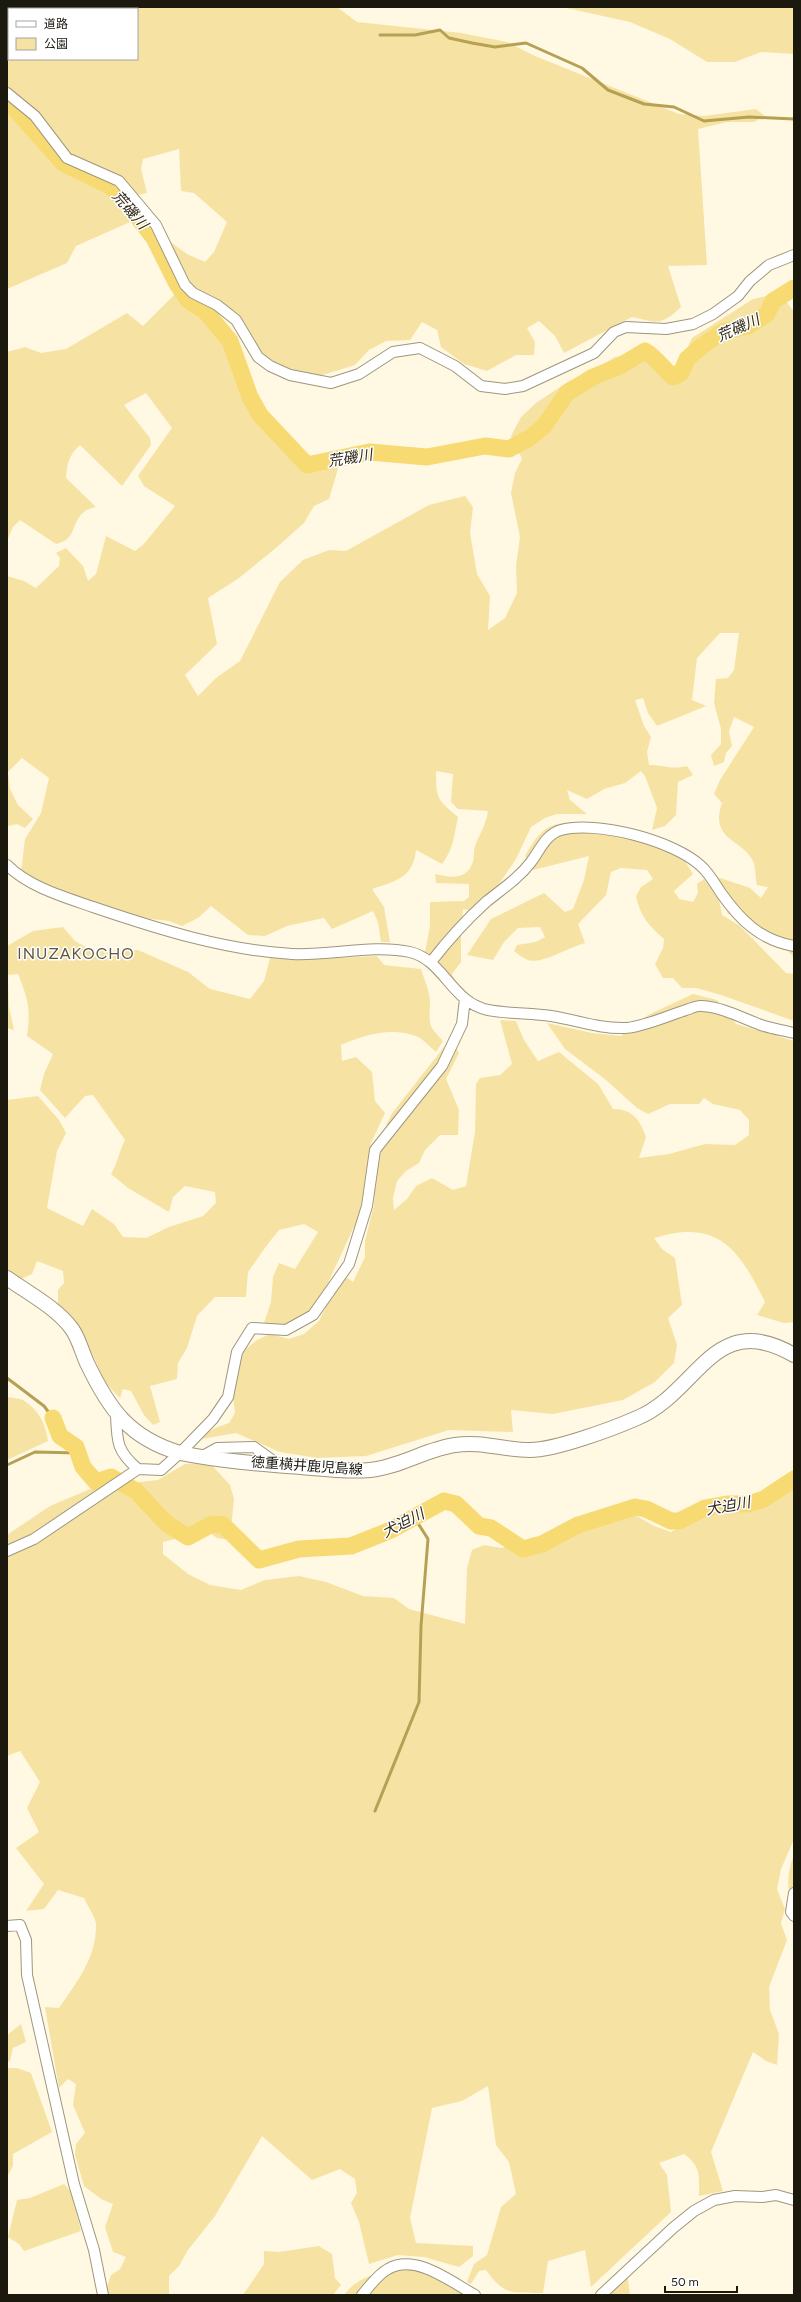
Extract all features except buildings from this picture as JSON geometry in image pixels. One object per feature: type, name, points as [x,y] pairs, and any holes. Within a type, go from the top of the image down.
[{"type":"main road","name":"徳重横井鹿児島線","points":[[7,1278],[53,1311],[72,1329],[100,1390],[116,1414],[137,1432],[168,1449],[180,1453],[201,1457],[279,1466],[370,1470],[390,1466],[435,1450],[468,1444],[484,1444],[520,1449],[543,1449],[618,1425],[657,1407],[703,1363],[732,1344],[744,1341],[765,1342],[775,1344],[794,1355]]},
{"type":"street","points":[[7,93],[35,116],[67,158],[120,181],[156,225],[185,285],[193,293],[217,305],[236,320],[258,357],[270,366],[290,375],[303,378],[331,383],[358,374],[393,352],[420,348],[455,366],[481,386],[505,389],[523,386],[594,353],[614,332],[626,327],[666,329],[693,324],[713,314],[738,296],[750,281],[769,265],[794,255]]},
{"type":"street","points":[[431,962],[455,931],[488,901],[511,884],[531,862],[546,840],[561,830],[584,827],[637,836],[680,852],[701,865],[737,915],[749,926],[779,944],[794,946]]},
{"type":"street","points":[[7,865],[13,871],[57,894],[142,924],[202,940],[252,950],[294,954],[389,950],[409,952],[425,957],[459,995],[478,1008],[551,1016],[598,1026],[627,1028],[700,1006],[733,1014],[763,1026],[794,1033]]},
{"type":"street","points":[[116,1414],[117,1436],[123,1457],[138,1468],[161,1470],[180,1453],[212,1419],[228,1397],[237,1352],[252,1328],[286,1330],[313,1315],[349,1264],[367,1206],[375,1150],[442,1066],[462,1024],[465,999]]},
{"type":"street","points":[[7,1551],[34,1539],[138,1468]]},
{"type":"street","points":[[794,1893],[791,1912],[794,1916]]},
{"type":"street","points":[[7,1926],[20,1925],[26,1940],[26,1976],[74,2184],[94,2250],[103,2295]]},
{"type":"street","points":[[601,2295],[673,2228],[694,2211],[714,2200],[736,2196],[762,2197],[776,2194],[794,2200]]},
{"type":"street","points":[[362,2295],[388,2269],[404,2264],[430,2270],[475,2295]]},
{"type":"green space","points":[[7,7],[337,7],[357,22],[461,33],[507,42],[535,56],[679,114],[704,116],[756,109],[765,116],[754,122],[727,122],[698,129],[707,265],[668,266],[681,307],[664,320],[648,321],[632,317],[564,353],[555,336],[539,321],[527,328],[535,342],[534,355],[516,355],[487,371],[464,364],[441,347],[437,330],[422,322],[410,340],[386,341],[369,350],[355,365],[316,377],[288,368],[261,355],[224,311],[175,273],[157,232],[187,254],[205,262],[214,252],[227,222],[194,193],[181,191],[179,149],[143,159],[141,169],[147,193],[128,197],[111,172],[75,158],[53,145],[7,87]]},
{"type":"green space","points":[[562,7],[794,7],[794,54],[761,52],[735,62],[707,62],[670,39],[630,22]]},
{"type":"green space","points":[[7,102],[35,135],[57,165],[83,174],[99,185],[137,219],[76,246],[67,263],[7,289]]},
{"type":"green space","points":[[177,292],[191,297],[209,312],[229,356],[241,396],[263,412],[271,436],[284,443],[299,462],[318,458],[340,462],[329,499],[314,506],[304,523],[277,547],[239,578],[208,598],[217,644],[185,675],[198,696],[216,678],[240,661],[280,582],[303,560],[329,550],[346,551],[429,505],[465,496],[473,507],[470,533],[477,574],[490,596],[488,630],[505,618],[517,593],[516,566],[520,537],[511,493],[515,473],[522,459],[511,436],[521,417],[536,403],[569,381],[587,374],[615,357],[641,352],[656,371],[667,373],[683,357],[692,338],[753,299],[780,293],[794,312],[794,957],[769,933],[747,919],[728,914],[714,876],[750,888],[761,898],[768,887],[757,885],[753,861],[742,848],[728,838],[723,832],[720,825],[719,815],[722,803],[714,794],[720,780],[754,727],[734,717],[729,731],[732,746],[726,753],[724,762],[714,766],[711,755],[721,744],[721,729],[714,703],[716,679],[728,678],[734,670],[739,633],[720,633],[697,658],[692,700],[706,706],[657,726],[648,713],[643,698],[635,700],[644,726],[651,737],[647,752],[649,765],[672,767],[687,766],[693,775],[678,782],[676,815],[665,826],[652,830],[657,808],[645,776],[641,771],[625,783],[604,789],[587,799],[567,790],[570,800],[587,814],[557,814],[545,818],[531,827],[516,859],[497,887],[469,910],[463,909],[461,962],[452,974],[455,981],[446,986],[435,972],[425,952],[430,926],[430,902],[464,901],[469,897],[469,884],[436,883],[435,874],[451,877],[461,875],[469,869],[473,862],[475,846],[488,811],[458,809],[451,802],[453,774],[436,771],[436,787],[439,798],[458,817],[449,853],[442,864],[416,850],[411,867],[407,873],[396,881],[372,889],[384,907],[390,942],[381,942],[378,922],[373,911],[332,929],[324,918],[287,926],[265,936],[248,935],[211,906],[198,918],[182,926],[169,921],[133,917],[20,880],[25,839],[41,813],[49,778],[22,758],[8,772],[10,789],[18,805],[33,819],[25,828],[17,824],[8,826],[7,576],[24,581],[36,588],[59,566],[60,558],[56,553],[66,548],[83,566],[88,581],[96,574],[106,536],[135,551],[143,545],[175,506],[144,486],[138,476],[172,428],[146,393],[124,405],[150,438],[151,445],[122,486],[80,445],[73,452],[69,460],[66,478],[96,507],[87,510],[80,516],[71,535],[63,542],[56,544],[20,520],[13,527],[7,541],[7,352],[25,347],[41,353],[66,349],[127,313],[143,326]]},
{"type":"green space","points":[[584,822],[655,836],[673,842],[693,874],[674,891],[679,899],[693,902],[698,893],[697,884],[704,879],[719,900],[722,915],[740,926],[786,973],[794,974],[794,1021],[721,995],[696,988],[682,988],[673,978],[663,978],[655,964],[663,948],[664,939],[646,920],[640,909],[636,896],[641,887],[653,879],[647,870],[621,868],[611,872],[606,895],[578,924],[585,943],[548,958],[534,961],[528,960],[514,951],[517,945],[536,942],[545,937],[540,927],[518,928],[504,942],[493,960],[467,955],[491,919],[544,893],[565,912],[573,909],[584,880],[589,856],[533,870],[525,856],[537,838],[548,828],[563,823]]},
{"type":"green space","points":[[63,927],[75,941],[93,951],[138,950],[188,972],[210,989],[250,999],[264,981],[270,958],[314,959],[377,956],[384,965],[421,969],[430,998],[431,1027],[443,1041],[436,1052],[416,1036],[406,1033],[387,1032],[368,1035],[341,1045],[342,1061],[356,1057],[372,1072],[375,1101],[385,1113],[371,1143],[360,1214],[318,1304],[296,1324],[276,1327],[264,1323],[271,1302],[273,1277],[279,1263],[295,1269],[318,1232],[304,1224],[279,1230],[248,1272],[246,1297],[215,1297],[197,1316],[187,1348],[178,1363],[177,1379],[150,1386],[160,1422],[153,1425],[144,1415],[131,1391],[123,1389],[120,1398],[105,1383],[95,1360],[71,1321],[58,1306],[58,1290],[64,1283],[63,1271],[37,1261],[32,1274],[19,1280],[7,1272],[7,1100],[38,1096],[59,1120],[66,1133],[57,1151],[47,1208],[83,1226],[92,1209],[114,1224],[123,1237],[146,1238],[169,1227],[203,1216],[216,1203],[215,1192],[185,1186],[173,1197],[169,1212],[128,1188],[111,1174],[125,1140],[93,1095],[85,1096],[65,1118],[40,1090],[44,1074],[53,1054],[27,1036],[29,1018],[28,1004],[18,974],[8,975],[9,1007],[14,1030],[7,1028],[7,946],[33,931]]},
{"type":"green space","points":[[693,994],[717,1000],[736,1024],[794,1041],[794,1322],[784,1323],[757,1315],[765,1302],[746,1267],[735,1253],[724,1243],[710,1235],[695,1232],[676,1233],[654,1238],[662,1249],[675,1258],[682,1305],[668,1318],[677,1345],[674,1363],[655,1382],[623,1400],[553,1414],[511,1410],[513,1432],[449,1430],[366,1456],[317,1458],[280,1452],[236,1433],[196,1440],[215,1428],[229,1423],[235,1413],[233,1397],[240,1354],[257,1340],[270,1334],[289,1339],[304,1334],[319,1321],[342,1274],[353,1282],[365,1257],[365,1241],[374,1205],[375,1179],[387,1123],[393,1112],[451,1038],[459,1053],[446,1079],[459,1110],[458,1135],[440,1135],[425,1150],[419,1163],[406,1171],[397,1181],[393,1198],[394,1210],[407,1199],[416,1186],[432,1178],[453,1190],[466,1186],[475,1132],[476,1084],[480,1078],[500,1075],[512,1064],[500,1020],[516,1021],[524,1040],[538,1061],[559,1052],[598,1084],[613,1109],[631,1113],[641,1125],[646,1137],[639,1158],[669,1154],[705,1144],[735,1145],[749,1135],[749,1120],[740,1110],[713,1104],[704,1098],[699,1104],[670,1104],[648,1114],[637,1108],[606,1080],[565,1049],[547,1023],[592,1033],[621,1036],[648,1015]]},
{"type":"green space","points":[[7,1397],[23,1400],[37,1412],[43,1423],[48,1441],[7,1460]]},
{"type":"green space","points":[[210,1463],[230,1485],[234,1499],[230,1540],[217,1538],[207,1531],[163,1542],[163,1554],[188,1574],[210,1585],[241,1590],[265,1580],[299,1576],[326,1582],[363,1596],[394,1598],[409,1609],[465,1624],[467,1568],[472,1550],[484,1545],[502,1548],[587,1528],[620,1516],[635,1515],[654,1526],[671,1532],[693,1520],[711,1513],[747,1510],[794,1486],[794,1839],[781,1869],[777,1889],[785,1909],[781,1923],[787,1940],[769,1987],[770,2010],[779,2034],[777,2065],[766,2061],[753,2052],[711,2152],[723,2191],[699,2196],[698,2172],[694,2163],[684,2154],[659,2163],[667,2175],[671,2212],[591,2287],[585,2250],[548,2261],[543,2293],[517,2292],[504,2289],[486,2270],[479,2271],[471,2284],[467,2282],[474,2264],[487,2255],[501,2207],[516,2194],[509,2162],[496,2145],[488,2086],[462,2101],[432,2108],[410,2218],[416,2243],[473,2246],[473,2256],[459,2267],[424,2257],[398,2255],[369,2264],[359,2222],[351,2203],[357,2193],[355,2179],[340,2169],[312,2180],[262,2136],[215,2216],[188,2250],[179,2266],[169,2276],[169,2295],[104,2295],[111,2275],[120,2269],[126,2257],[113,2252],[105,2227],[113,2204],[101,2199],[84,2186],[75,2155],[76,2144],[85,2133],[73,2105],[76,2084],[68,2079],[59,2088],[45,2007],[59,2008],[79,1979],[85,1969],[93,1947],[96,1924],[93,1914],[84,1898],[58,1890],[44,1909],[26,1911],[44,1884],[16,1848],[39,1832],[27,1808],[40,1782],[20,1751],[7,1756],[7,1535],[50,1506],[95,1487],[158,1480],[185,1464]]},
{"type":"green space","points":[[794,1855],[794,1889],[789,1892],[789,1873]]},
{"type":"green space","points":[[21,2024],[26,2042],[13,2048],[10,2061],[7,2062],[7,2035]]},
{"type":"green space","points":[[7,2068],[17,2068],[31,2073],[52,2132],[13,2154],[13,2166],[7,2177]]},
{"type":"green space","points":[[64,2184],[71,2192],[81,2231],[24,2251],[19,2244],[8,2237],[17,2200],[30,2198]]},
{"type":"green space","points":[[319,2246],[332,2254],[335,2278],[341,2285],[333,2295],[243,2295],[264,2264],[264,2251],[279,2252]]},
{"type":"green space","points":[[411,2267],[440,2277],[466,2295],[344,2295],[358,2282],[374,2274]]},
{"type":"green space","points":[[619,2278],[628,2279],[630,2295],[598,2295]]},
{"type":"waterway","points":[[380,35],[415,35],[440,30],[449,38],[495,47],[526,43],[582,68],[608,90],[644,104],[674,107],[704,121],[749,117],[794,119]]},
{"type":"waterway","name":"荒磯川","points":[[7,100],[63,163],[110,186],[126,202],[154,238],[177,284],[188,300],[205,311],[230,341],[250,397],[260,415],[307,465],[369,452],[427,457],[485,446],[509,449],[531,437],[544,426],[567,393],[593,377],[620,366],[645,351],[673,377],[681,373],[687,359],[702,346],[724,331],[748,326],[767,314],[773,301],[794,288]]},
{"type":"waterway","points":[[7,1378],[44,1406],[53,1418]]},
{"type":"waterway","name":"犬迫川","points":[[53,1418],[60,1436],[76,1447],[83,1467],[96,1482],[111,1477],[136,1491],[166,1523],[188,1537],[212,1524],[223,1525],[259,1560],[299,1549],[351,1546],[391,1530],[444,1501],[456,1504],[479,1526],[491,1528],[523,1549],[542,1544],[578,1525],[635,1507],[646,1509],[671,1521],[679,1521],[705,1508],[727,1504],[748,1504],[764,1499],[794,1479]]},
{"type":"waterway","points":[[7,1465],[35,1452],[78,1453]]},
{"type":"waterway","points":[[375,1811],[419,1702],[421,1626],[428,1539],[414,1517]]},
{"type":"district","name":"INUZAKOCHO","points":[[76,953]]}]
